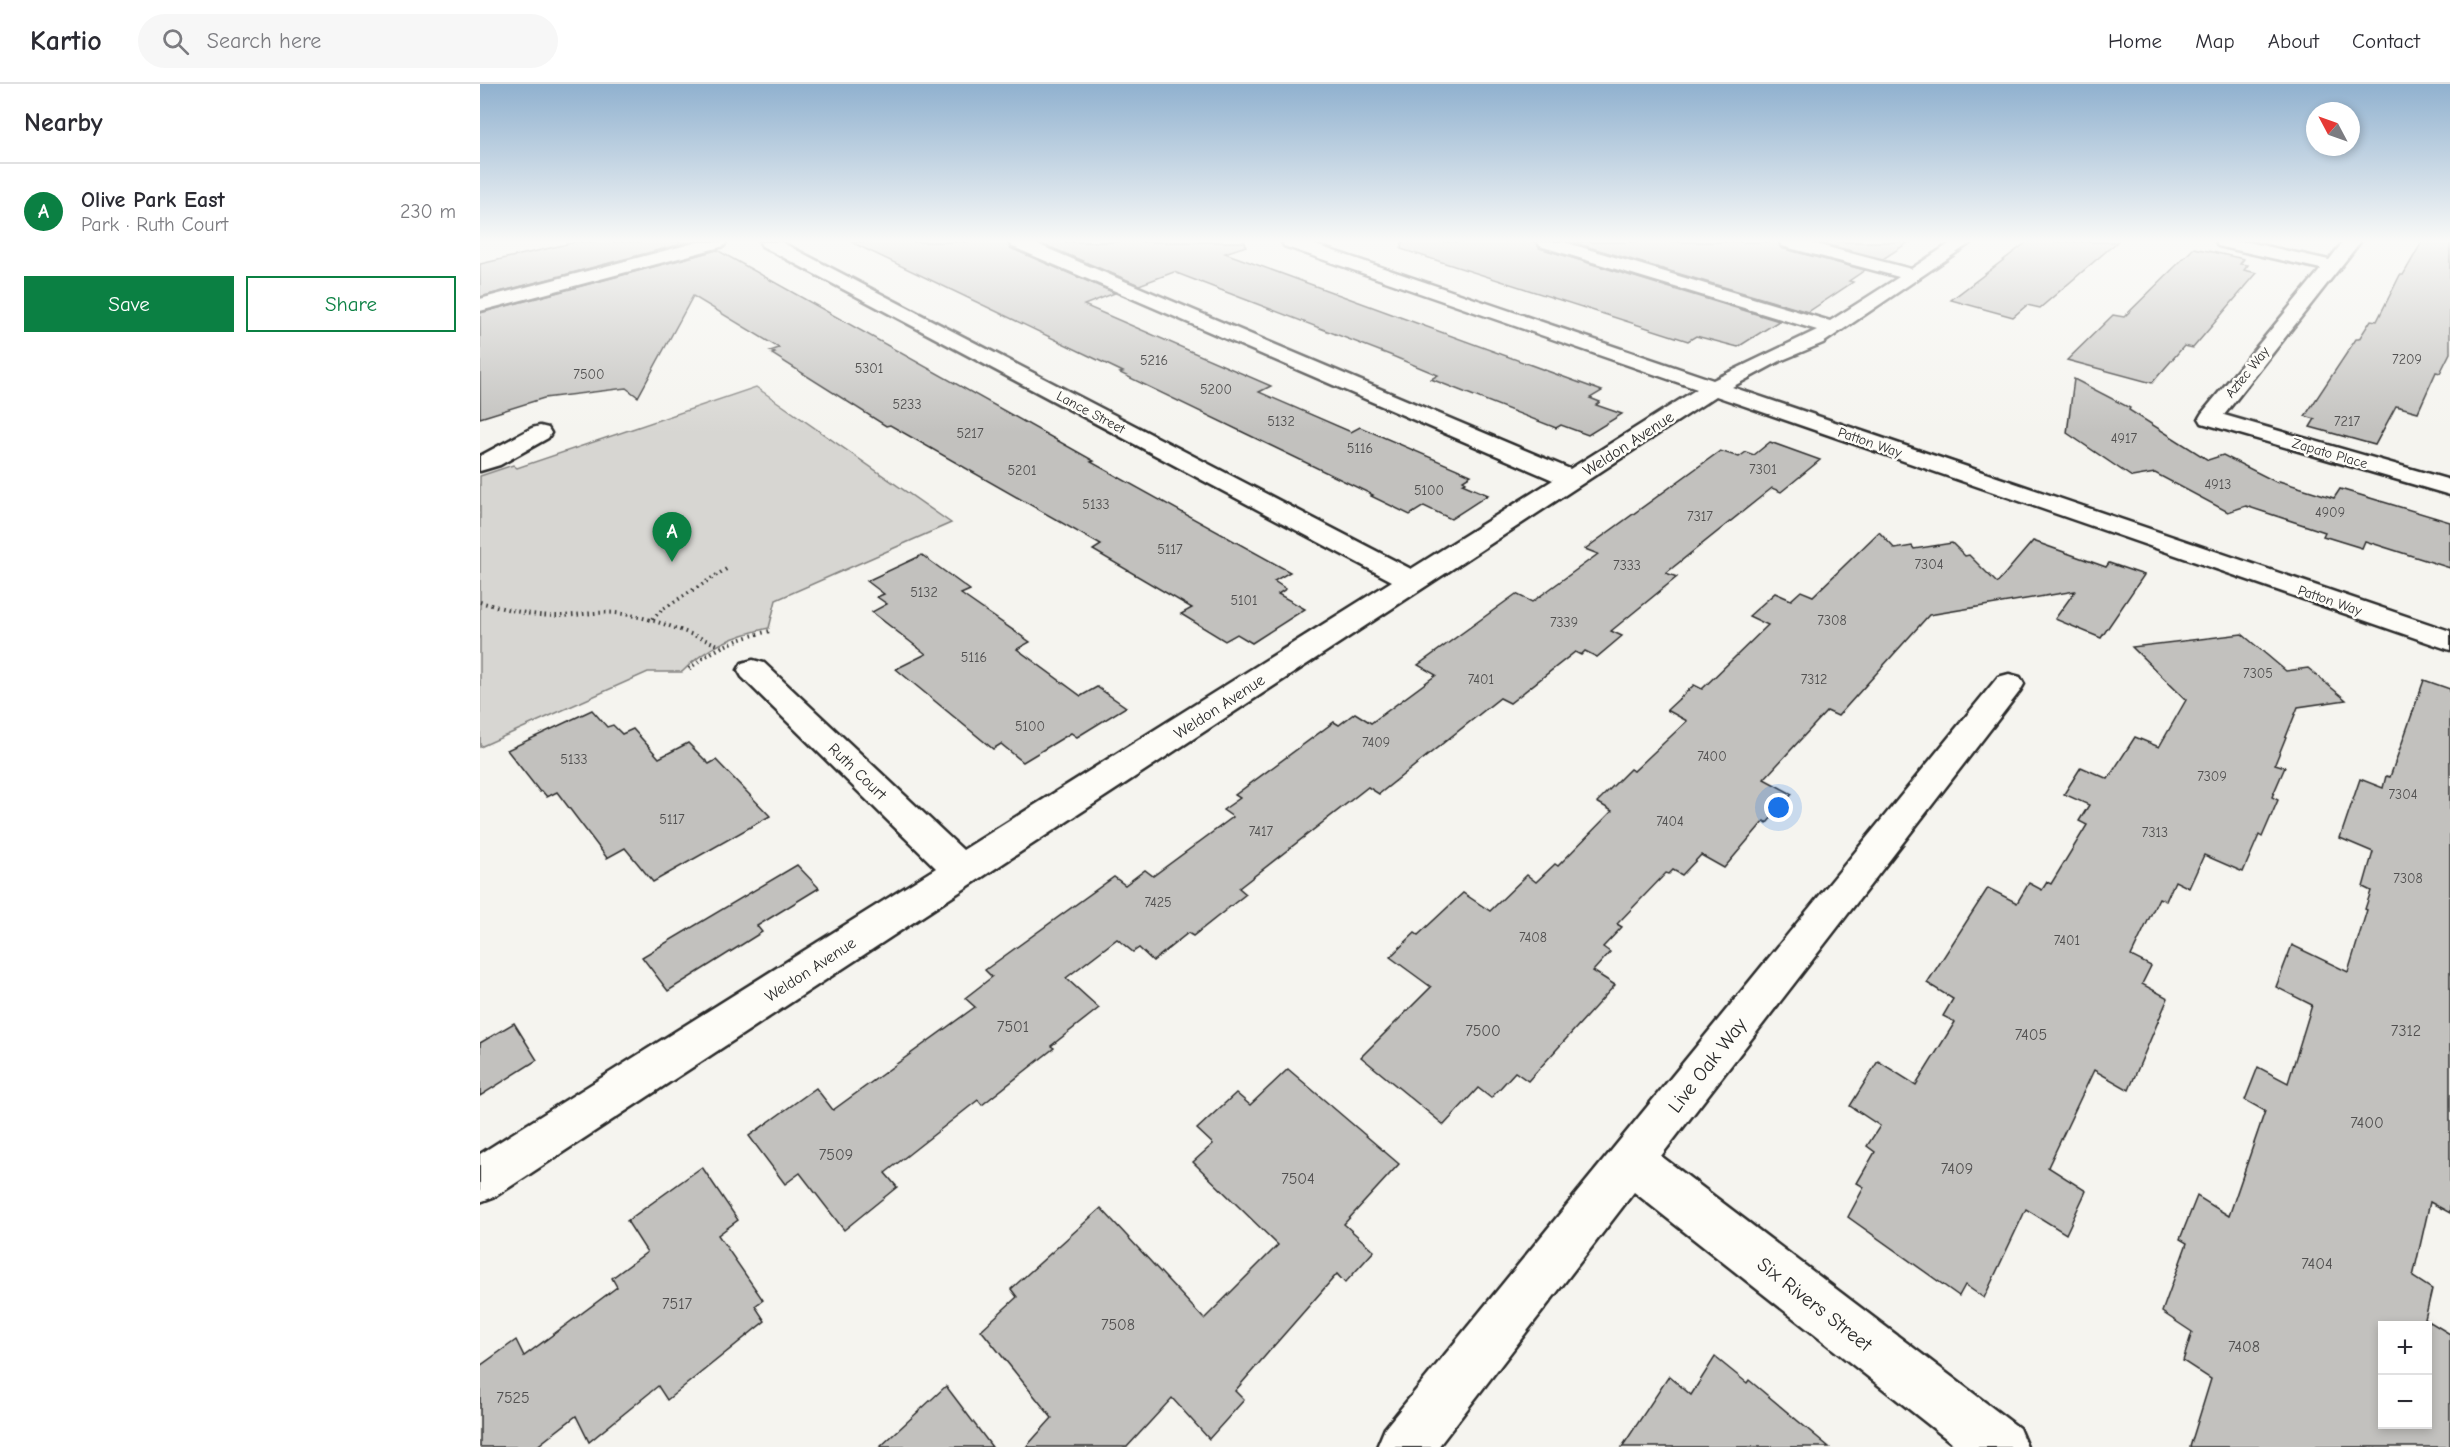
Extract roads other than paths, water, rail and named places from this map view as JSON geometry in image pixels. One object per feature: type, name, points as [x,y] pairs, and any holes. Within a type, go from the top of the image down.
[{"type":"street","name":"Lance Street","points":[[889,306],[1413,581]]},
{"type":"street","points":[[1166,306],[1572,479]]},
{"type":"street","name":"Patton Way","points":[[1475,306],[2450,641]]},
{"type":"street","points":[[1758,306],[1832,328]]},
{"type":"street","name":"Weldon Avenue","points":[[480,1180],[1714,388],[1773,357],[1816,339],[1866,306]]},
{"type":"street","name":"Aztec Way","points":[[2210,418],[2301,306]]},
{"type":"street","name":"Zapato Place","points":[[2210,418],[2450,488]]},
{"type":"street","points":[[480,464],[492,460],[540,433]]},
{"type":"street","name":"Ruth Court","points":[[753,670],[963,872]]},
{"type":"street","name":"Live Oak Way","points":[[1404,1447],[2009,684]]},
{"type":"street","name":"Six Rivers Street","points":[[1631,1161],[2000,1447]]},
{"type":"place","name":"Olive Park East","points":[[672,562]]}]
